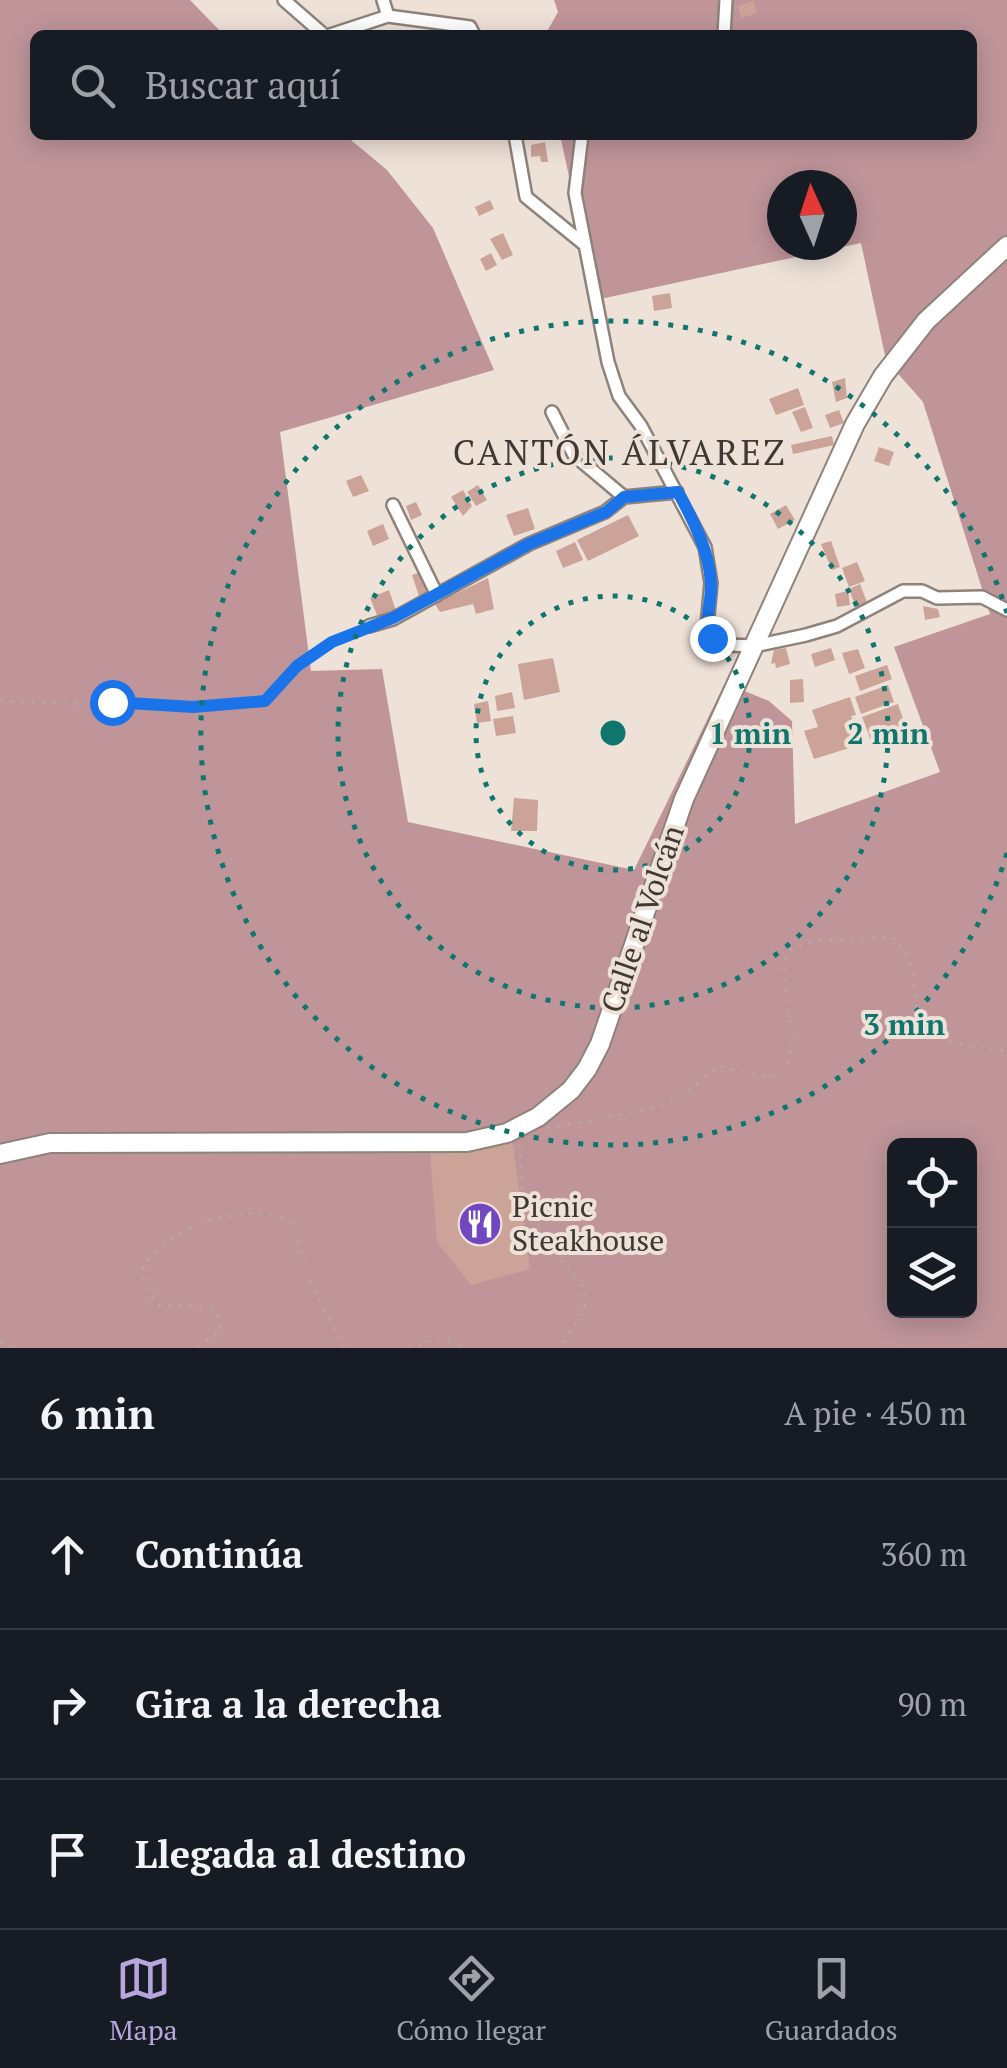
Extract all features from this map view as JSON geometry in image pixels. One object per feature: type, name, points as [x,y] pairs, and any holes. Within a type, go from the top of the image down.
[{"type":"street","points":[[284,0],[321,30]]},
{"type":"street","points":[[383,0],[388,16]]},
{"type":"street","points":[[724,30],[726,0]]},
{"type":"street","points":[[343,30],[388,16],[472,30]]},
{"type":"street","points":[[515,140],[526,198],[586,244]]},
{"type":"street","points":[[581,140],[574,182],[615,386],[678,492],[705,547],[711,584],[707,618],[710,634],[727,645],[754,646],[837,626],[903,592],[922,591],[938,598],[982,597],[1007,610]]},
{"type":"street","name":"Calle al Volcán","points":[[0,1154],[50,1144],[467,1142],[523,1126],[571,1090],[600,1044],[684,799],[855,424],[884,376],[926,321],[1007,246]]},
{"type":"street","points":[[552,412],[574,455],[624,497]]},
{"type":"street","points":[[369,626],[437,595],[529,544],[606,512],[624,497],[678,492]]},
{"type":"street","points":[[393,504],[437,595]]},
{"type":"path","points":[[0,702],[193,707],[256,703],[278,692],[297,666],[313,654],[369,626]]},
{"type":"path","points":[[560,1348],[585,1310],[584,1288],[551,1250],[522,1194],[518,1154],[523,1126],[577,1126],[620,1112],[660,1106],[674,1101],[719,1066],[769,1078],[782,1073],[791,1051],[792,1024],[783,962],[790,950],[814,941],[892,937],[901,946],[910,971],[921,1026],[933,1036],[1007,1051]]},
{"type":"path","points":[[198,1348],[221,1329],[216,1311],[198,1306],[160,1306],[144,1285],[144,1266],[161,1246],[226,1214],[247,1210],[294,1225],[315,1293],[344,1348]]},
{"type":"path","points":[[408,1348],[441,1338],[466,1348]]},
{"type":"path","points":[[0,1342],[14,1348]]},
{"type":"shaded area","points":[[0,0],[190,0],[219,30],[30,30],[30,140],[351,140],[387,170],[433,228],[494,370],[280,432],[311,671],[382,669],[408,822],[634,870],[725,683],[769,701],[792,721],[795,824],[940,772],[894,647],[990,614],[923,402],[886,360],[861,243],[857,244],[857,170],[767,170],[767,260],[782,260],[596,300],[561,140],[977,140],[977,30],[548,30],[558,12],[554,0],[1007,0],[1007,1348],[0,1348]]},
{"type":"building","points":[[753,1],[757,13],[741,18],[738,6]]},
{"type":"building","points":[[545,142],[548,162],[541,162],[540,156],[531,157],[531,145]]},
{"type":"building","points":[[490,200],[494,209],[479,216],[475,207]]},
{"type":"building","points":[[503,233],[513,255],[502,260],[490,239]]},
{"type":"building","points":[[491,253],[497,265],[486,271],[480,259]]},
{"type":"building","points":[[670,293],[672,308],[654,311],[652,296]]},
{"type":"building","points":[[845,378],[847,398],[836,402],[832,382]]},
{"type":"building","points":[[798,388],[804,405],[776,415],[769,399]]},
{"type":"building","points":[[805,407],[813,428],[801,432],[792,412]]},
{"type":"building","points":[[839,410],[844,423],[830,428],[825,415]]},
{"type":"building","points":[[832,436],[834,445],[793,454],[791,445]]},
{"type":"building","points":[[879,447],[894,452],[889,466],[874,461]]},
{"type":"building","points":[[361,475],[369,491],[353,497],[346,481]]},
{"type":"building","points":[[478,485],[487,500],[476,506],[467,492]]},
{"type":"building","points":[[463,490],[472,506],[463,516],[451,497]]},
{"type":"building","points":[[416,502],[422,515],[411,520],[406,506]]},
{"type":"building","points":[[786,505],[795,520],[778,529],[770,514]]},
{"type":"building","points":[[528,508],[535,529],[514,536],[506,515]]},
{"type":"building","points":[[628,515],[639,536],[588,561],[577,540]]},
{"type":"building","points":[[383,524],[389,539],[373,546],[367,531]]},
{"type":"building","points":[[831,541],[840,567],[832,570],[821,544]]},
{"type":"building","points":[[575,542],[583,560],[563,568],[556,551]]},
{"type":"building","points":[[857,562],[865,581],[849,587],[842,568]]},
{"type":"building","points":[[424,571],[432,592],[419,596],[412,575]]},
{"type":"building","points":[[488,578],[494,609],[476,614],[473,604],[440,612],[435,604]]},
{"type":"building","points":[[860,584],[868,605],[857,610],[849,589]]},
{"type":"building","points":[[389,590],[397,614],[379,620],[370,598]]},
{"type":"building","points":[[848,591],[850,605],[837,607],[835,594]]},
{"type":"building","points":[[923,606],[938,609],[940,617],[925,620]]},
{"type":"building","points":[[786,648],[790,664],[776,668],[775,663],[771,664],[774,650]]},
{"type":"building","points":[[831,648],[835,660],[815,667],[811,654]]},
{"type":"building","points":[[858,649],[865,668],[849,674],[842,653]]},
{"type":"building","points":[[553,658],[560,692],[524,700],[518,664]]},
{"type":"building","points":[[887,665],[892,679],[860,691],[855,676]]},
{"type":"building","points":[[803,679],[804,702],[790,703],[790,680]]},
{"type":"building","points":[[888,685],[894,702],[861,714],[855,697]]},
{"type":"building","points":[[512,692],[515,708],[497,711],[495,696]]},
{"type":"building","points":[[850,697],[856,715],[851,716],[862,744],[814,759],[804,731],[818,727],[812,710]]},
{"type":"building","points":[[488,701],[491,721],[477,723],[474,704]]},
{"type":"building","points":[[898,704],[907,730],[872,743],[862,717]]},
{"type":"building","points":[[513,716],[516,733],[496,736],[493,719]]},
{"type":"building","points":[[514,798],[538,800],[537,831],[511,831]]},
{"type":"building","name":"Picnic Steakhouse","points":[[512,1139],[530,1269],[471,1285],[437,1242],[430,1152]]},
{"type":"place","name":"Picnic Steakhouse","points":[[480,1224]]},
{"type":"district","name":"CANTÓN ÁLVAREZ","points":[[620,453]]},
{"type":"route","points":[[112,702],[193,707],[265,701],[278,692],[297,666],[332,642],[393,618],[529,544],[606,512],[629,496],[647,498],[678,492],[705,547],[711,584],[707,626],[712,638]]}]
